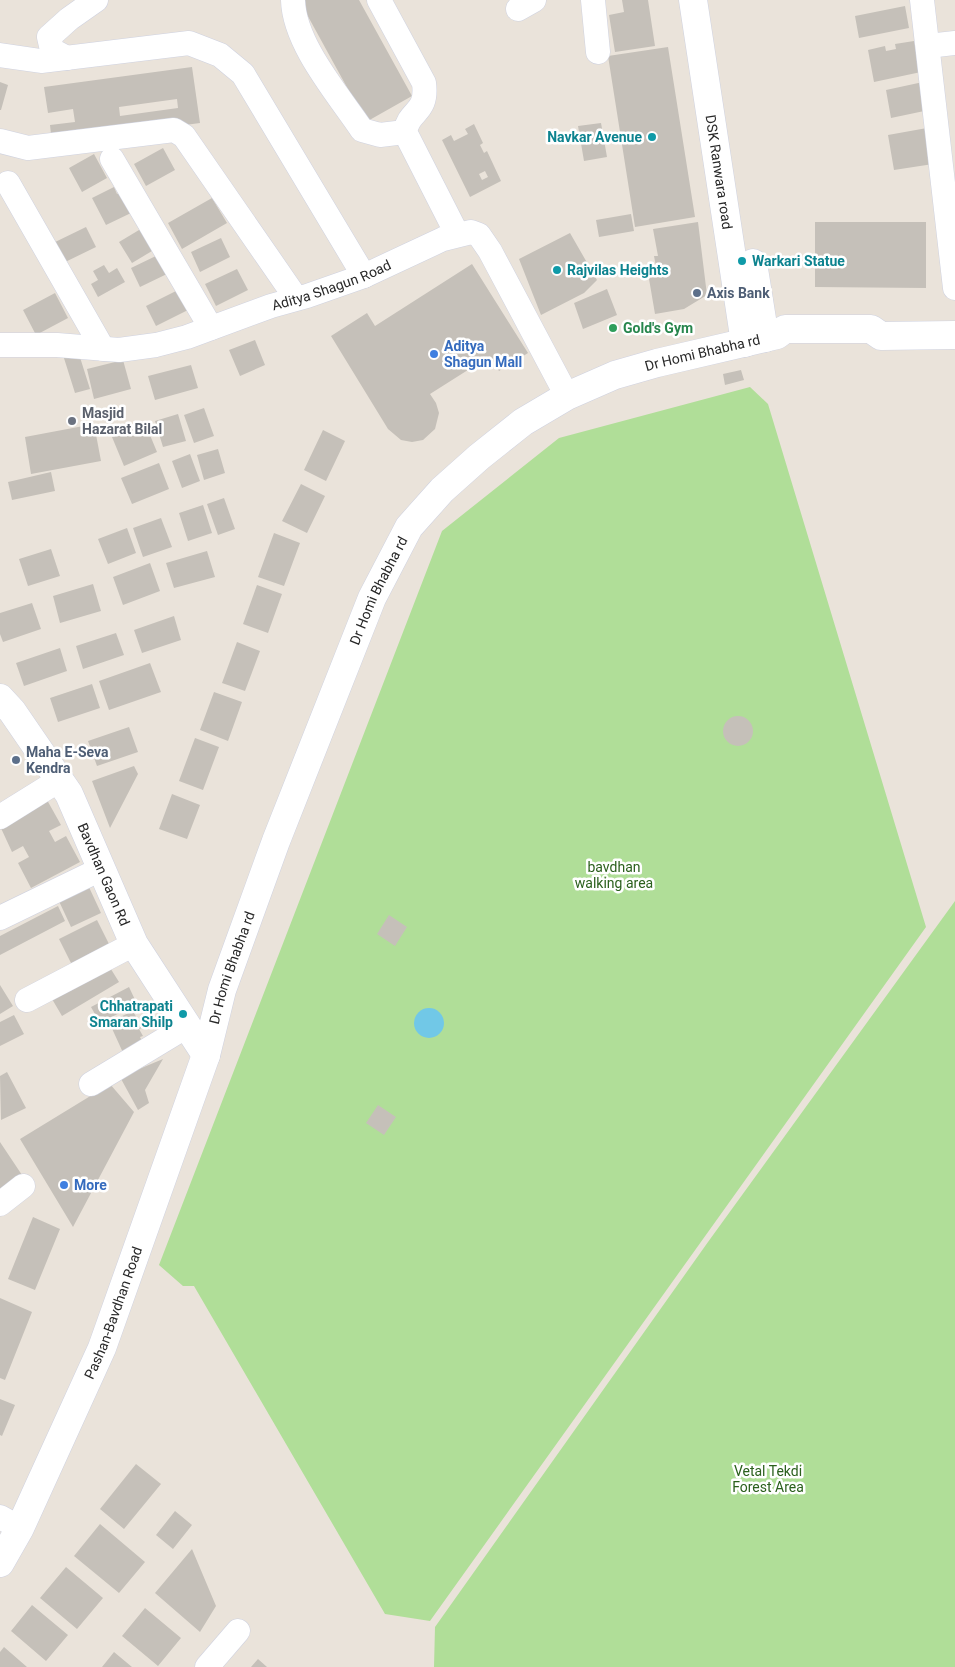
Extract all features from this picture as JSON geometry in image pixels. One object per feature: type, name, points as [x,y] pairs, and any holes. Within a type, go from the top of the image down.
[{"type":"main road","name":"DSK Ranwara road","points":[[693,0],[745,272],[763,338]]},
{"type":"main road","name":"DSK Ranwara road","points":[[712,0],[745,272]]},
{"type":"main road","points":[[763,338],[785,342],[872,343],[882,336],[955,335]]},
{"type":"main road","name":"Dr Homi Bhabha rd","points":[[206,1055],[222,990],[306,762],[372,598],[409,527],[442,490],[480,457],[523,422],[567,396],[615,375],[763,338]]},
{"type":"main road","name":"Bavdhan Gaon Rd","points":[[0,698],[61,779],[134,944],[206,1055]]},
{"type":"main road","name":"Pashan-Bavdhan Road","points":[[0,1563],[10,1522],[102,1348],[206,1055]]},
{"type":"street","points":[[67,58],[52,50],[49,37],[69,19],[96,0]]},
{"type":"street","points":[[293,0],[293,14],[308,49],[362,130],[380,135],[405,132]]},
{"type":"street","points":[[379,0],[424,83],[426,96],[421,109],[406,124],[405,132],[457,234],[471,232],[479,236],[490,251],[567,396]]},
{"type":"street","points":[[593,0],[598,52]]},
{"type":"street","points":[[922,0],[955,288]]},
{"type":"street","points":[[0,55],[41,61],[189,43],[220,55],[243,74],[364,276]]},
{"type":"street","points":[[928,46],[955,43]]},
{"type":"street","points":[[0,141],[28,148],[174,130],[184,136],[296,298]]},
{"type":"street","points":[[112,159],[211,328]]},
{"type":"street","points":[[8,183],[103,349]]},
{"type":"street","name":"Aditya Shagun Road","points":[[0,345],[57,345],[119,350],[156,345],[364,276],[457,234]]},
{"type":"street","points":[[0,817],[61,779]]},
{"type":"street","points":[[0,918],[101,869]]},
{"type":"street","points":[[27,1000],[134,944]]},
{"type":"street","points":[[92,1084],[187,1026]]},
{"type":"street","points":[[0,1204],[22,1186]]},
{"type":"street","points":[[208,1667],[238,1631]]},
{"type":"green space","name":"bavdhan walking area","points":[[750,387],[768,404],[926,927],[430,1621],[385,1614],[194,1286],[183,1286],[159,1265],[442,531],[559,438]]},
{"type":"green space","name":"Vetal Tekdi Forest Area","points":[[955,901],[955,1667],[434,1667],[435,1627],[708,1242]]},
{"type":"water","points":[[429,1008],[440,1012],[444,1023],[440,1034],[429,1038],[418,1034],[414,1023],[418,1012]]},
{"type":"building","points":[[299,0],[359,0],[412,96],[366,122]]},
{"type":"building","points":[[622,0],[648,0],[655,46],[615,52],[609,15],[624,12]]},
{"type":"building","points":[[905,6],[909,28],[859,38],[855,16]]},
{"type":"building","points":[[914,41],[921,72],[874,82],[868,50],[885,46],[886,51],[896,49],[895,44]]},
{"type":"building","name":"Navkar Avenue","points":[[668,47],[695,217],[635,227],[608,56]]},
{"type":"building","points":[[192,67],[200,123],[52,143],[50,125],[75,122],[73,109],[48,113],[44,87]],"holes":[[[177,99],[178,108],[120,116],[119,107]]]},
{"type":"building","points":[[0,82],[8,85],[1,110],[0,110]]},
{"type":"building","points":[[923,82],[929,110],[891,118],[886,90]]},
{"type":"building","points":[[601,123],[607,157],[584,161],[578,126]]},
{"type":"building","points":[[474,124],[483,143],[480,145],[484,153],[487,151],[501,181],[470,197],[442,140],[451,135],[454,141],[468,134],[465,129]],"holes":[[[485,171],[488,177],[482,180],[479,174]]]},
{"type":"building","points":[[927,128],[933,164],[894,170],[888,135]]},
{"type":"building","points":[[163,148],[175,170],[146,186],[134,164]]},
{"type":"building","points":[[94,154],[107,178],[82,192],[69,168]]},
{"type":"building","points":[[114,187],[117,194],[121,192],[131,213],[106,225],[92,198]]},
{"type":"building","points":[[212,198],[227,223],[182,249],[168,223]]},
{"type":"building","points":[[631,214],[634,231],[599,237],[596,220]]},
{"type":"building","points":[[698,222],[707,295],[684,309],[655,314],[648,273],[657,272],[654,256],[658,256],[653,229]]},
{"type":"building","points":[[815,222],[926,222],[926,288],[815,287]]},
{"type":"building","points":[[86,227],[96,247],[59,265],[49,245]]},
{"type":"building","points":[[144,227],[157,248],[132,263],[119,242]]},
{"type":"building","name":"Rajvilas Heights","points":[[570,233],[597,280],[584,293],[541,315],[519,259]]},
{"type":"building","points":[[221,238],[230,257],[200,272],[191,252]]},
{"type":"building","points":[[160,254],[169,273],[140,287],[131,268]]},
{"type":"building","name":"Aditya Shagun Mall","points":[[472,264],[528,353],[499,371],[490,356],[430,394],[436,403],[439,413],[435,429],[423,440],[412,442],[401,440],[388,429],[331,336],[367,313],[375,326]]},
{"type":"building","points":[[104,265],[109,273],[117,268],[125,282],[98,297],[91,284],[98,280],[93,271]]},
{"type":"building","points":[[237,269],[248,290],[216,306],[205,284]]},
{"type":"building","points":[[182,288],[192,308],[156,326],[146,306]]},
{"type":"building","points":[[607,289],[617,315],[583,329],[574,303]]},
{"type":"building","points":[[55,293],[68,318],[36,335],[23,310]]},
{"type":"building","points":[[255,340],[265,365],[240,376],[229,350]]},
{"type":"building","points":[[78,351],[90,389],[75,393],[63,355]]},
{"type":"building","points":[[123,360],[131,389],[94,399],[87,369]]},
{"type":"building","points":[[191,365],[198,388],[155,400],[148,376]]},
{"type":"building","points":[[741,370],[744,380],[725,385],[723,374]]},
{"type":"building","points":[[204,408],[214,436],[194,443],[184,415]]},
{"type":"building","points":[[178,414],[186,441],[163,447],[155,421]]},
{"type":"building","points":[[145,423],[157,452],[124,466],[112,437]]},
{"type":"building","points":[[94,424],[101,461],[31,474],[25,437]]},
{"type":"building","points":[[323,430],[345,441],[326,481],[304,470]]},
{"type":"building","points":[[218,449],[225,473],[204,480],[197,455]]},
{"type":"building","points":[[190,454],[200,481],[182,488],[172,461]]},
{"type":"building","points":[[159,463],[169,489],[132,504],[121,478]]},
{"type":"building","points":[[51,472],[55,491],[12,500],[8,482]]},
{"type":"building","points":[[301,484],[325,496],[307,533],[282,521]]},
{"type":"building","points":[[224,498],[235,529],[218,535],[207,504]]},
{"type":"building","points":[[203,505],[212,533],[188,541],[179,513]]},
{"type":"building","points":[[161,518],[172,547],[143,557],[133,528]]},
{"type":"building","points":[[127,528],[136,553],[108,564],[98,539]]},
{"type":"building","points":[[274,533],[300,543],[284,586],[258,577]]},
{"type":"building","points":[[51,549],[60,576],[28,586],[19,559]]},
{"type":"building","points":[[207,551],[215,577],[174,588],[166,563]]},
{"type":"building","points":[[150,563],[160,591],[123,605],[113,577]]},
{"type":"building","points":[[93,584],[101,611],[60,623],[53,596]]},
{"type":"building","points":[[257,585],[282,594],[268,633],[243,624]]},
{"type":"building","points":[[32,603],[41,629],[3,642],[0,634],[0,613]]},
{"type":"building","points":[[174,616],[181,640],[142,653],[134,630]]},
{"type":"building","points":[[116,633],[124,655],[83,669],[76,646]]},
{"type":"building","points":[[237,642],[260,651],[245,691],[222,683]]},
{"type":"building","points":[[60,648],[67,671],[24,686],[16,663]]},
{"type":"building","points":[[150,663],[161,692],[109,710],[99,681]]},
{"type":"building","points":[[92,684],[100,708],[58,722],[50,698]]},
{"type":"building","points":[[214,692],[242,702],[228,741],[200,730]]},
{"type":"building","points":[[738,716],[749,720],[753,731],[749,742],[738,746],[727,742],[723,731],[727,720]]},
{"type":"building","points":[[129,727],[138,752],[97,766],[88,741]]},
{"type":"building","points":[[195,738],[219,747],[203,790],[179,781]]},
{"type":"building","points":[[134,766],[138,774],[110,828],[92,781]]},
{"type":"building","points":[[172,794],[200,805],[187,839],[159,829]]},
{"type":"building","points":[[47,800],[61,825],[49,831],[55,842],[66,836],[80,862],[31,888],[18,863],[29,857],[23,846],[12,852],[0,826]]},
{"type":"building","points":[[88,885],[101,913],[71,927],[58,899]]},
{"type":"building","points":[[58,906],[65,921],[0,955],[0,936]]},
{"type":"building","points":[[389,915],[407,927],[395,946],[377,934]]},
{"type":"building","points":[[97,920],[113,952],[75,971],[59,939]]},
{"type":"building","points":[[109,966],[119,982],[62,1016],[52,999]]},
{"type":"building","points":[[0,985],[13,1006],[0,1014]]},
{"type":"building","points":[[129,987],[137,1004],[100,1023],[91,1007]]},
{"type":"building","points":[[133,1011],[142,1028],[139,1029],[143,1036],[140,1037],[145,1048],[125,1057],[109,1022]]},
{"type":"building","points":[[14,1015],[24,1034],[0,1046],[0,1022]]},
{"type":"building","points":[[163,1059],[145,1090],[149,1103],[138,1110],[120,1077]]},
{"type":"building","points":[[7,1072],[26,1108],[1,1120],[0,1076]]},
{"type":"building","points":[[110,1084],[134,1112],[73,1227],[20,1139]]},
{"type":"building","points":[[378,1105],[396,1117],[384,1135],[366,1123]]},
{"type":"building","points":[[0,1142],[22,1175],[0,1189]]},
{"type":"building","points":[[33,1217],[60,1229],[35,1290],[8,1279]]},
{"type":"building","points":[[0,1298],[32,1312],[5,1380],[0,1378]]},
{"type":"building","points":[[0,1399],[15,1405],[2,1436],[0,1435]]},
{"type":"building","points":[[136,1464],[161,1484],[124,1529],[100,1509]]},
{"type":"building","points":[[175,1511],[192,1525],[173,1549],[156,1535]]},
{"type":"building","points":[[100,1524],[145,1562],[119,1593],[74,1556]]},
{"type":"building","points":[[192,1549],[216,1606],[200,1632],[155,1593]]},
{"type":"building","points":[[66,1567],[103,1598],[77,1629],[40,1598]]},
{"type":"building","points":[[32,1605],[68,1635],[46,1661],[11,1631]]},
{"type":"building","points":[[145,1608],[181,1638],[158,1666],[122,1636]]},
{"type":"building","points":[[4,1647],[27,1667],[0,1667],[0,1652]]},
{"type":"building","points":[[114,1652],[132,1667],[102,1667]]},
{"type":"building","points":[[258,1659],[267,1667],[251,1667]]},
{"type":"place","name":"Navkar Avenue","points":[[652,137]]},
{"type":"place","name":"Warkari Statue","points":[[742,261]]},
{"type":"place","name":"Rajvilas Heights","points":[[557,270]]},
{"type":"place","name":"Axis Bank","points":[[697,293]]},
{"type":"place","name":"Gold's Gym","points":[[613,328]]},
{"type":"place","name":"Aditya Shagun Mall","points":[[434,354]]},
{"type":"place","name":"Masjid Hazarat Bilal","points":[[72,421]]},
{"type":"place","name":"Maha E-Seva Kendra","points":[[16,760]]},
{"type":"place","name":"Chhatrapati Smaran Shilp","points":[[183,1014]]},
{"type":"place","name":"More","points":[[64,1185]]}]
